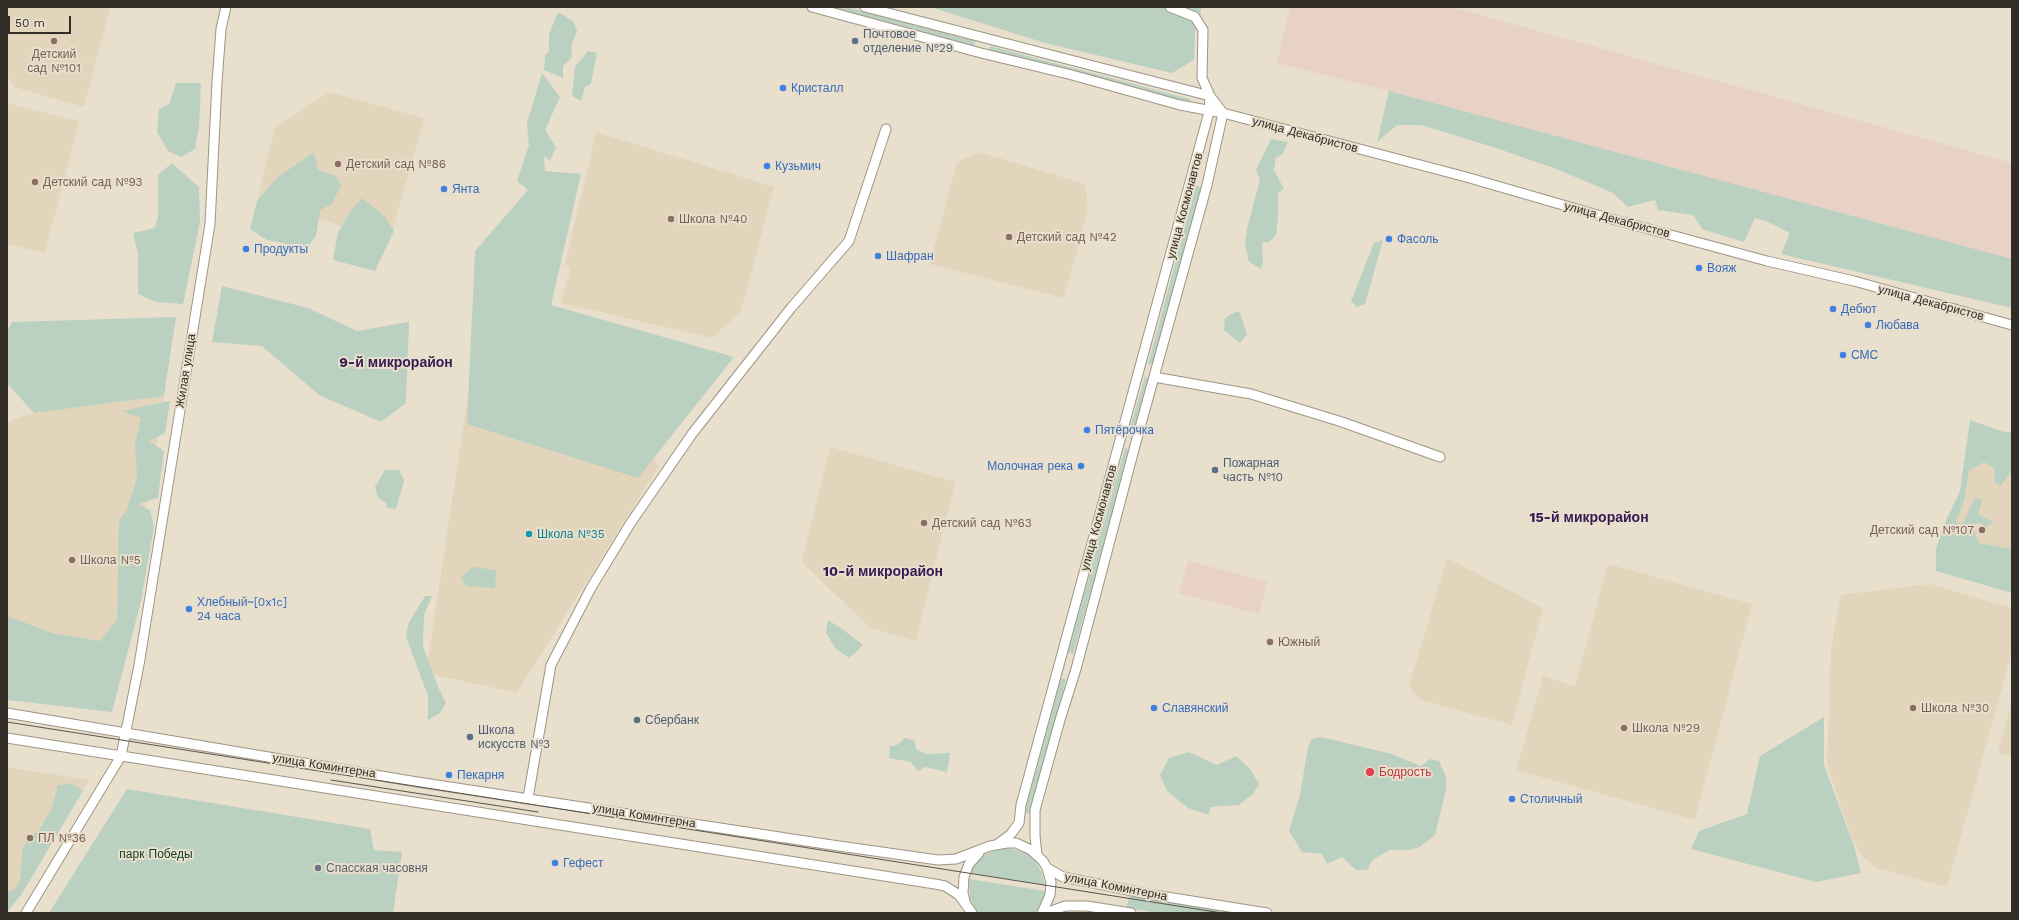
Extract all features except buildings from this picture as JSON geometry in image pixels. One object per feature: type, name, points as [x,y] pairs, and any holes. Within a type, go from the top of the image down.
[{"type":"street","name":"Жилая улица","points":[[26,913],[120,756],[140,658],[210,224],[217,82],[221,29],[226,7]]},
{"type":"street","name":"улица Декабристов","points":[[812,7],[981,53],[1072,75],[1209,112],[1223,113],[1466,177],[1608,218],[1767,261],[1854,281],[2012,325]]},
{"type":"street","points":[[865,7],[986,37],[1108,71],[1210,96]]},
{"type":"street","points":[[1170,7],[1195,17],[1203,30],[1202,78],[1210,96],[1223,113]]},
{"type":"street","points":[[981,53],[986,37]]},
{"type":"street","name":"улица Космонавтов","points":[[965,902],[963,883],[969,864],[982,850],[1007,839],[1019,824],[1021,805],[1209,112],[1210,96]]},
{"type":"street","name":"улица Космонавтов","points":[[1037,855],[1035,810],[1076,668],[1207,185],[1223,113]]},
{"type":"street","points":[[528,798],[551,666],[588,594],[630,524],[692,434],[791,308],[849,241],[886,129]]},
{"type":"street","points":[[1191,180],[1207,185]]},
{"type":"street","points":[[1154,377],[1251,394],[1342,422],[1440,457]]},
{"type":"street","points":[[1060,664],[1076,668]]},
{"type":"street","name":"улица Коминтерна","points":[[7,713],[418,782],[938,860],[956,859],[990,846],[1007,842],[1031,850],[1047,868],[1055,874],[1068,879],[1148,894],[1267,913]]},
{"type":"street","name":"улица Коминтерна","points":[[7,738],[935,884],[950,888],[965,902],[972,913]]},
{"type":"street","points":[[1042,913],[1050,895],[1051,882],[1047,868]]},
{"type":"street","name":"улица Коминтерна","points":[[1046,913],[1064,906],[1087,906],[1131,913]]},
{"type":"shaded area","name":"Детский сад №101","points":[[7,7],[110,7],[84,107],[14,87],[7,75]]},
{"type":"shaded area","points":[[1290,7],[1452,7],[2012,163],[2012,260],[1760,194],[1389,91],[1277,63]]},
{"type":"shaded area","name":"Детский сад №86","points":[[329,92],[424,118],[390,240],[257,201],[275,128]]},
{"type":"shaded area","name":"Детский сад №93","points":[[7,103],[79,121],[45,253],[7,244]]},
{"type":"shaded area","name":"Школа №40","points":[[596,132],[774,187],[741,311],[712,338],[561,303],[571,267],[565,265]]},
{"type":"shaded area","name":"Детский сад №42","points":[[979,152],[1085,184],[1088,210],[1064,298],[930,264],[957,162]]},
{"type":"shaded area","points":[[471,375],[640,432],[659,466],[517,693],[426,673]]},
{"type":"shaded area","name":"Школа №5","points":[[164,396],[112,712],[7,697],[7,422],[34,413]]},
{"type":"shaded area","name":"Детский сад №107","points":[[1973,430],[2012,438],[2012,584],[1943,569]]},
{"type":"shaded area","points":[[830,447],[955,482],[916,641],[870,628],[802,562]]},
{"type":"shaded area","points":[[1447,558],[1543,608],[1512,725],[1420,700],[1409,686]]},
{"type":"shaded area","points":[[1188,561],[1267,582],[1259,614],[1179,593]]},
{"type":"shaded area","name":"Школа №29","points":[[1608,564],[1752,604],[1695,820],[1516,770],[1543,676],[1575,686]]},
{"type":"shaded area","name":"Школа №30","points":[[1930,584],[2012,608],[2012,651],[1947,887],[1876,868],[1863,857],[1851,836],[1827,765],[1831,650],[1841,595]]},
{"type":"shaded area","points":[[2012,702],[2012,757],[1998,753]]},
{"type":"shaded area","name":"ПЛ №36","points":[[7,767],[89,780],[7,913]]},
{"type":"green space","points":[[831,7],[847,7],[975,41],[974,46]]},
{"type":"green space","points":[[930,7],[1202,7],[1195,33],[1194,60],[1172,73],[1045,43]]},
{"type":"green space","points":[[558,12],[573,21],[577,31],[571,47],[572,57],[563,66],[563,78],[544,70],[545,56],[549,51],[549,34]]},
{"type":"green space","points":[[990,46],[1190,99],[1188,103],[989,50]]},
{"type":"green space","points":[[588,51],[597,53],[591,84],[585,87],[581,101],[572,96],[575,67]]},
{"type":"green space","points":[[542,73],[560,97],[545,130],[556,147],[550,161],[544,156],[545,171],[581,174],[551,305],[734,357],[638,478],[467,424],[475,251],[528,190],[517,181],[529,145],[527,123]]},
{"type":"green space","points":[[176,83],[201,83],[199,127],[195,149],[181,157],[168,151],[157,132],[159,109],[169,104]]},
{"type":"green space","points":[[1389,91],[2012,259],[2012,308],[1781,254],[1790,233],[1768,222],[1755,218],[1744,242],[1702,229],[1693,215],[1658,210],[1655,200],[1628,207],[1613,193],[1559,170],[1493,147],[1421,125],[1397,125],[1377,142]]},
{"type":"green space","points":[[1271,139],[1288,142],[1283,154],[1276,158],[1274,170],[1284,189],[1278,193],[1276,235],[1269,242],[1262,243],[1263,262],[1261,269],[1249,262],[1245,243],[1247,229],[1260,179],[1256,170]]},
{"type":"green space","points":[[314,152],[318,170],[336,176],[341,185],[332,204],[320,210],[316,236],[307,248],[267,240],[250,229],[257,201],[278,177]]},
{"type":"green space","points":[[172,163],[199,187],[200,222],[183,304],[156,302],[138,294],[138,254],[133,233],[155,228],[158,216],[158,175]]},
{"type":"green space","points":[[1196,186],[1203,188],[1154,365],[1148,364]]},
{"type":"green space","points":[[362,198],[385,217],[394,231],[375,271],[333,260],[338,232],[351,211]]},
{"type":"green space","points":[[1383,240],[1365,304],[1357,307],[1351,301],[1374,243]]},
{"type":"green space","points":[[222,286],[308,308],[357,331],[409,322],[406,403],[381,422],[319,395],[262,346],[212,342]]},
{"type":"green space","points":[[1239,311],[1247,334],[1240,343],[1224,330],[1225,318]]},
{"type":"green space","points":[[176,317],[164,396],[34,413],[7,383],[7,332],[12,322]]},
{"type":"green space","points":[[1145,377],[1149,378],[1135,430],[1130,428]]},
{"type":"green space","points":[[170,401],[165,433],[149,441],[164,451],[158,498],[138,504],[150,510],[154,527],[141,601],[112,712],[7,700],[7,616],[52,633],[100,641],[117,620],[119,521],[127,510],[137,477],[135,444],[141,418],[122,411]]},
{"type":"green space","name":"Детский сад №107","points":[[1970,420],[2001,431],[2012,433],[2012,473],[2010,473],[2001,486],[1995,483],[1994,468],[1984,462],[1969,471],[1964,501],[1956,521],[1962,525],[1975,498],[1982,500],[1978,514],[1993,522],[1985,528],[1979,522],[1972,527],[1979,543],[2012,549],[2012,593],[1936,571],[1936,549],[1943,527],[1960,491]]},
{"type":"green space","points":[[1125,448],[1131,450],[1073,654],[1068,652]]},
{"type":"green space","points":[[385,470],[399,470],[404,481],[396,509],[387,508],[386,503],[378,498],[375,487]]},
{"type":"green space","points":[[473,567],[496,570],[495,588],[466,586],[461,577]]},
{"type":"green space","points":[[425,596],[432,596],[424,615],[423,646],[438,687],[446,703],[440,713],[428,720],[428,696],[406,637],[408,624]]},
{"type":"green space","points":[[828,620],[863,645],[849,658],[836,649],[826,633]]},
{"type":"green space","points":[[1061,679],[1066,679],[1030,814],[1025,812]]},
{"type":"green space","points":[[1824,717],[1824,765],[1854,846],[1861,873],[1816,882],[1691,849],[1699,831],[1747,814],[1760,756]]},
{"type":"green space","points":[[1321,737],[1392,754],[1421,766],[1430,759],[1439,761],[1446,777],[1446,790],[1435,835],[1420,847],[1409,850],[1390,850],[1372,860],[1368,869],[1364,870],[1356,870],[1342,857],[1327,864],[1322,854],[1302,852],[1289,831],[1300,795],[1308,747],[1312,739]]},
{"type":"green space","points":[[905,738],[915,741],[916,749],[926,754],[950,753],[947,772],[925,767],[918,771],[911,762],[889,758],[890,746],[897,745]]},
{"type":"green space","points":[[1189,752],[1217,765],[1236,756],[1250,769],[1259,784],[1253,794],[1239,805],[1210,807],[1209,815],[1188,808],[1167,791],[1160,775],[1169,758]]},
{"type":"green space","points":[[72,784],[83,791],[21,895],[7,912],[7,893],[13,890],[20,881],[23,847],[40,829],[52,808],[58,785]]},
{"type":"green space","name":"парк Победы","points":[[127,789],[370,829],[374,850],[402,852],[393,913],[49,913]]},
{"type":"green space","points":[[1009,848],[1027,854],[1036,862],[1042,873],[1045,885],[969,873],[976,863],[985,855],[997,850]]},
{"type":"green space","points":[[969,879],[1045,891],[1041,904],[1035,913],[978,913],[970,899]]},
{"type":"green space","points":[[1130,895],[1241,913],[1159,913],[1126,908]]},
{"type":"tram line","points":[[7,722],[1222,913]]},
{"type":"tram line","points":[[331,780],[538,812]]},
{"type":"place","name":"Детский сад №101","points":[[54,41]]},
{"type":"place","name":"Почтовое отделение №29","points":[[855,41]]},
{"type":"place","name":"Кристалл","points":[[783,88]]},
{"type":"place","name":"Детский сад №86","points":[[338,164]]},
{"type":"place","name":"Кузьмич","points":[[767,166]]},
{"type":"place","name":"Детский сад №93","points":[[35,182]]},
{"type":"place","name":"Янта","points":[[444,189]]},
{"type":"place","name":"Школа №40","points":[[671,219]]},
{"type":"place","name":"Детский сад №42","points":[[1009,237]]},
{"type":"place","name":"Фасоль","points":[[1389,239]]},
{"type":"place","name":"Продукты","points":[[246,249]]},
{"type":"place","name":"Шафран","points":[[878,256]]},
{"type":"place","name":"Вояж","points":[[1699,268]]},
{"type":"place","name":"Дебют","points":[[1833,309]]},
{"type":"place","name":"Любава","points":[[1868,325]]},
{"type":"place","name":"СМС","points":[[1843,355]]},
{"type":"place","name":"Пятёрочка","points":[[1087,430]]},
{"type":"place","name":"Молочная река","points":[[1081,466]]},
{"type":"place","name":"Пожарная часть №10","points":[[1215,470]]},
{"type":"place","name":"Детский сад №63","points":[[924,523]]},
{"type":"place","name":"Детский сад №107","points":[[1982,530]]},
{"type":"place","name":"Школа №35","points":[[529,534]]},
{"type":"place","name":"Школа №5","points":[[72,560]]},
{"type":"place","name":"Хлебный~[0x1c] 24 часа","points":[[189,609]]},
{"type":"place","name":"Южный","points":[[1270,642]]},
{"type":"place","name":"Славянский","points":[[1154,708]]},
{"type":"place","name":"Школа №30","points":[[1913,708]]},
{"type":"place","name":"Сбербанк","points":[[637,720]]},
{"type":"place","name":"Школа №29","points":[[1624,728]]},
{"type":"place","name":"Школа искусств №3","points":[[470,737]]},
{"type":"place","name":"Бодрость","points":[[1370,772]]},
{"type":"place","name":"Пекарня","points":[[449,775]]},
{"type":"place","name":"Столичный","points":[[1512,799]]},
{"type":"place","name":"ПЛ №36","points":[[30,838]]},
{"type":"place","name":"Гефест","points":[[555,863]]},
{"type":"place","name":"Спасская часовня","points":[[318,868]]},
{"type":"district","name":"9-й микрорайон","points":[[396,363]]},
{"type":"district","name":"15-й микрорайон","points":[[1589,518]]},
{"type":"district","name":"10-й микрорайон","points":[[883,572]]}]
